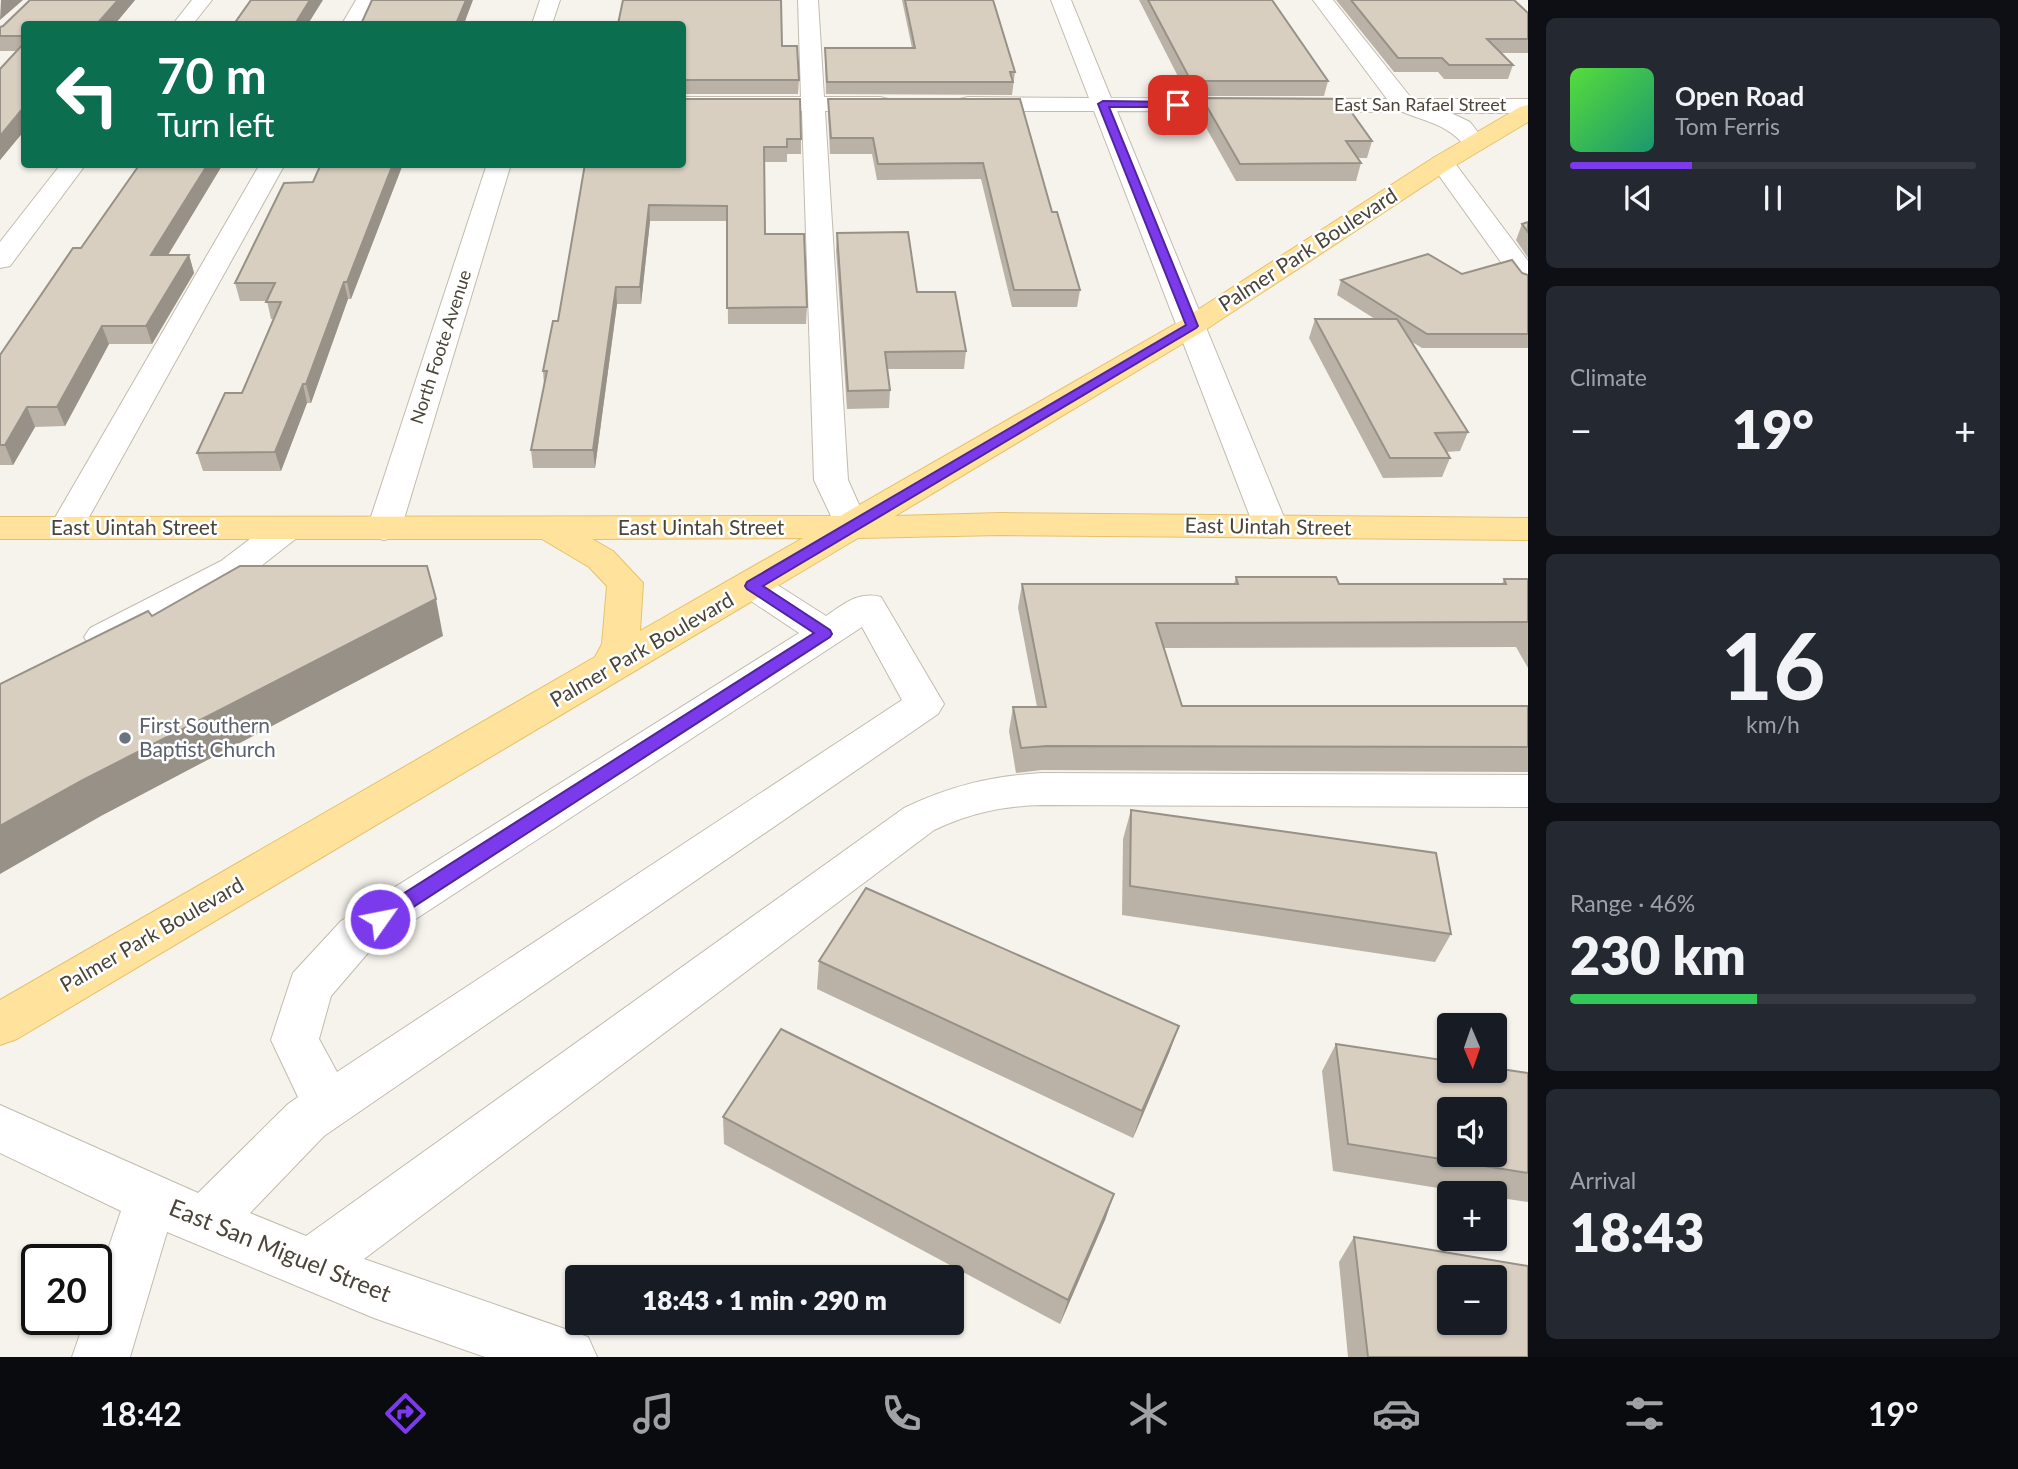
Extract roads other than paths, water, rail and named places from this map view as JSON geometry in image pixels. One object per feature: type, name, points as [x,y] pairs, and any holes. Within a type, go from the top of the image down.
[{"type":"main road","name":"Palmer Park Boulevard","points":[[0,1024],[607,671],[1192,326],[1442,163],[1528,112]]},
{"type":"main road","name":"East Uintah Street","points":[[0,528],[384,530],[1001,524],[1528,529]]},
{"type":"main road","points":[[551,529],[601,559],[625,583],[621,644],[607,671]]},
{"type":"street","points":[[185,21],[202,0]]},
{"type":"street","points":[[354,21],[366,0]]},
{"type":"street","points":[[543,21],[550,0]]},
{"type":"street","points":[[808,0],[831,480],[852,527]]},
{"type":"street","points":[[1061,0],[1272,527]]},
{"type":"street","points":[[1323,0],[1405,105],[1439,114],[1470,133],[1475,144]]},
{"type":"street","points":[[686,104],[904,104]]},
{"type":"street","name":"East San Rafael Street","points":[[944,104],[1528,106]]},
{"type":"street","points":[[1442,163],[1528,280]]},
{"type":"street","points":[[0,260],[71,168]]},
{"type":"street","points":[[66,528],[270,168]]},
{"type":"street","name":"North Foote Avenue","points":[[384,530],[498,168]]},
{"type":"street","points":[[78,650],[234,569],[286,529]]},
{"type":"street","points":[[752,586],[825,634]]},
{"type":"street","points":[[206,1221],[306,1120],[924,704],[868,606],[357,933],[310,987],[295,1040],[328,1105]]},
{"type":"street","points":[[312,1265],[919,819],[957,800],[997,790],[1042,789],[1528,792]]},
{"type":"street","name":"East San Miguel Street","points":[[0,1128],[151,1199],[374,1291],[568,1357]]},
{"type":"street","points":[[101,1357],[151,1199]]},
{"type":"place","name":"First Southern Baptist Church","points":[[125,738]]}]
